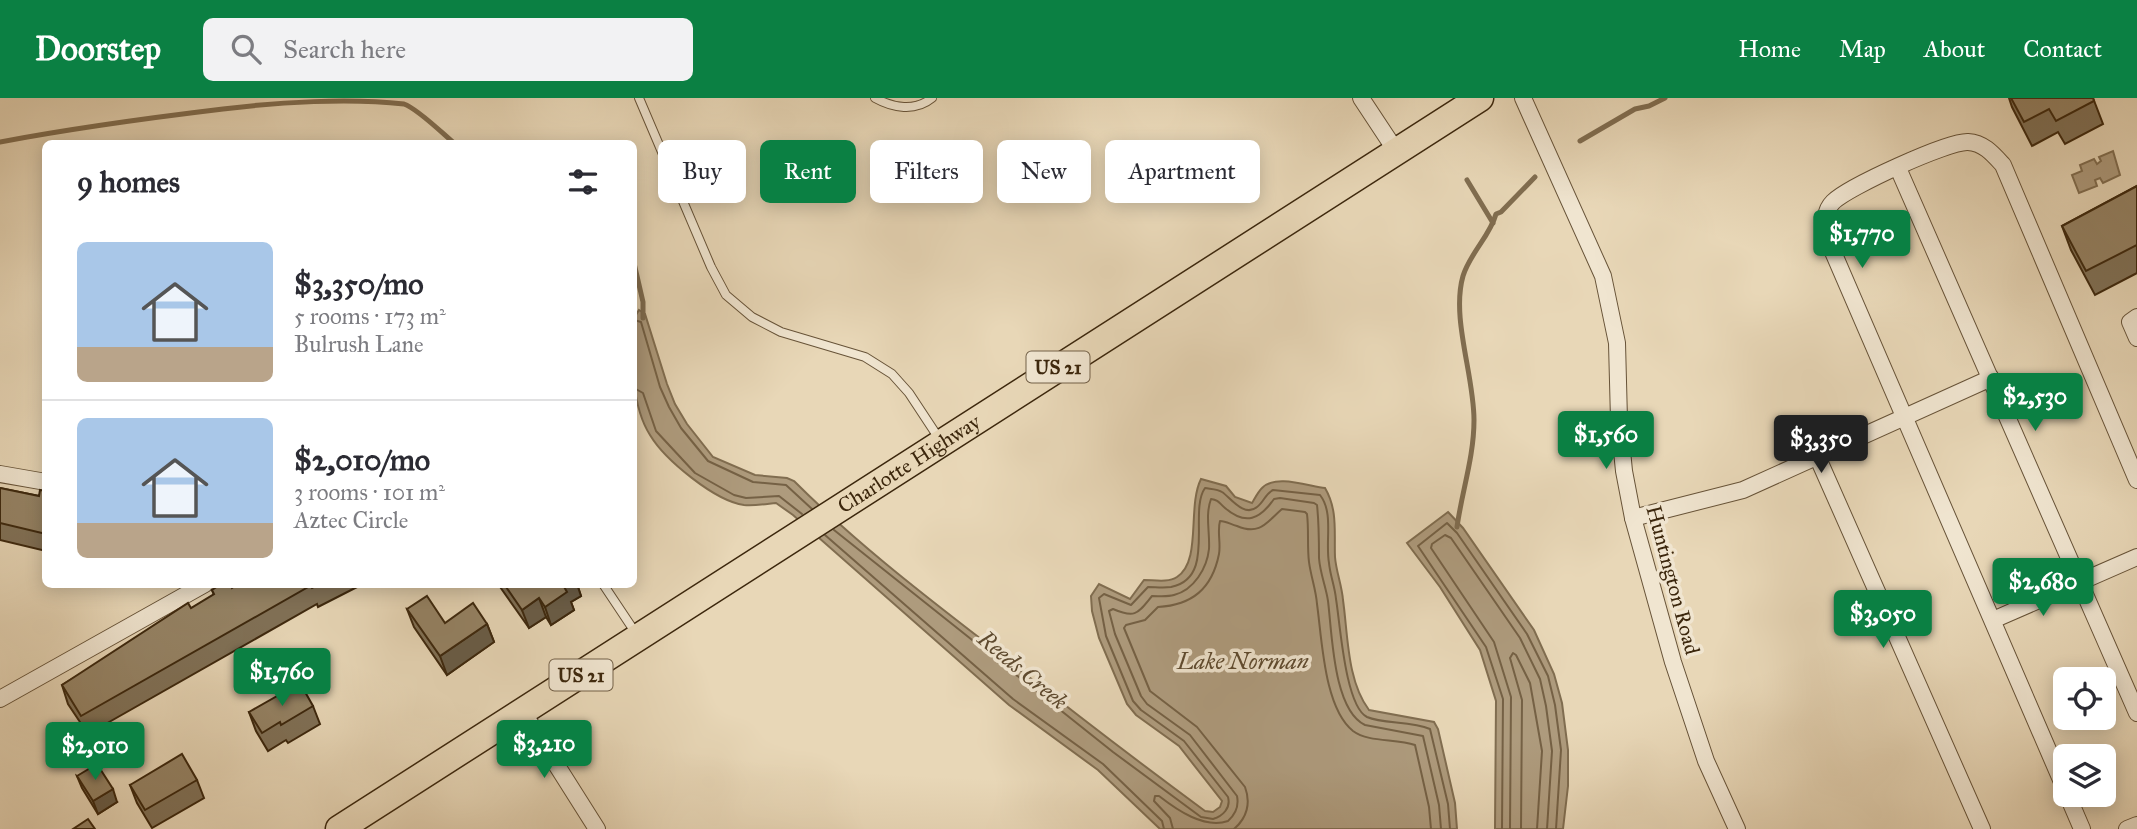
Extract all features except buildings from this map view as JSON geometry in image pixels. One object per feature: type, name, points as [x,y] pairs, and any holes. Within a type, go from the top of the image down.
[{"type":"main road","name":"Charlotte Highway","points":[[339,829],[1479,98]]},
{"type":"street","points":[[1362,98],[1396,151]]},
{"type":"street","name":"Huntington Road","points":[[1523,98],[1603,276],[1617,344],[1619,420],[1633,518],[1673,662],[1706,761],[1737,829]]},
{"type":"street","points":[[2053,761],[1827,238],[1825,219],[1832,204],[1850,190],[1948,146],[1967,142],[1987,148],[2003,166],[2137,480]]},
{"type":"street","points":[[1898,168],[2137,713]]},
{"type":"street","points":[[2137,317],[2130,322],[2137,338]]},
{"type":"street","points":[[1633,518],[1743,490],[1991,378]]},
{"type":"street","points":[[1817,456],[1982,829]]},
{"type":"street","points":[[0,474],[42,481]]},
{"type":"street","points":[[1993,620],[2137,557]]},
{"type":"street","points":[[0,699],[198,588]]},
{"type":"street","points":[[523,712],[597,829]]},
{"type":"street","points":[[2073,807],[2082,829]]},
{"type":"street","points":[[2127,829],[2137,825]]},
{"type":"lane","points":[[639,98],[711,267],[726,295],[752,317],[781,332],[865,357],[892,374],[909,393],[941,442]]},
{"type":"lane","points":[[875,98],[887,105],[916,107],[932,98]]},
{"type":"lane","points":[[606,588],[638,638]]},
{"type":"water","points":[[2113,151],[2120,175],[2103,183],[2100,178],[2095,180],[2097,186],[2079,193],[2072,175],[2082,171],[2080,165],[2094,159],[2097,164],[2101,161],[2099,157]]},
{"type":"water","name":"Lake Norman","points":[[639,310],[645,314],[675,404],[713,457],[755,475],[794,481],[909,582],[1205,811],[1213,812],[1220,807],[1222,801],[1179,746],[1136,715],[1127,704],[1099,638],[1091,596],[1099,584],[1130,599],[1144,580],[1169,580],[1185,569],[1192,546],[1195,504],[1201,479],[1226,486],[1235,497],[1252,503],[1262,488],[1275,482],[1325,488],[1334,513],[1336,562],[1356,685],[1369,710],[1434,722],[1438,729],[1455,803],[1457,829],[1160,829],[1098,770],[1009,705],[793,515],[776,503],[744,505],[719,496],[692,478],[667,456],[647,429],[637,400]]},
{"type":"water","points":[[1448,512],[1463,528],[1534,630],[1554,674],[1562,703],[1568,750],[1568,786],[1563,829],[1495,829],[1496,701],[1480,650],[1440,587],[1407,543]]},
{"type":"waterway","points":[[1580,141],[1635,109],[1665,98]]},
{"type":"waterway","name":"Reeds Creek","points":[[0,142],[223,109],[337,101],[404,104],[423,116],[450,140]]},
{"type":"waterway","points":[[1457,527],[1470,461],[1474,420],[1461,328],[1460,292],[1463,276],[1496,214],[1535,177]]},
{"type":"waterway","points":[[1467,180],[1493,223]]},
{"type":"waterway","name":"Reeds Creek","points":[[637,276],[643,302],[643,318]]}]
